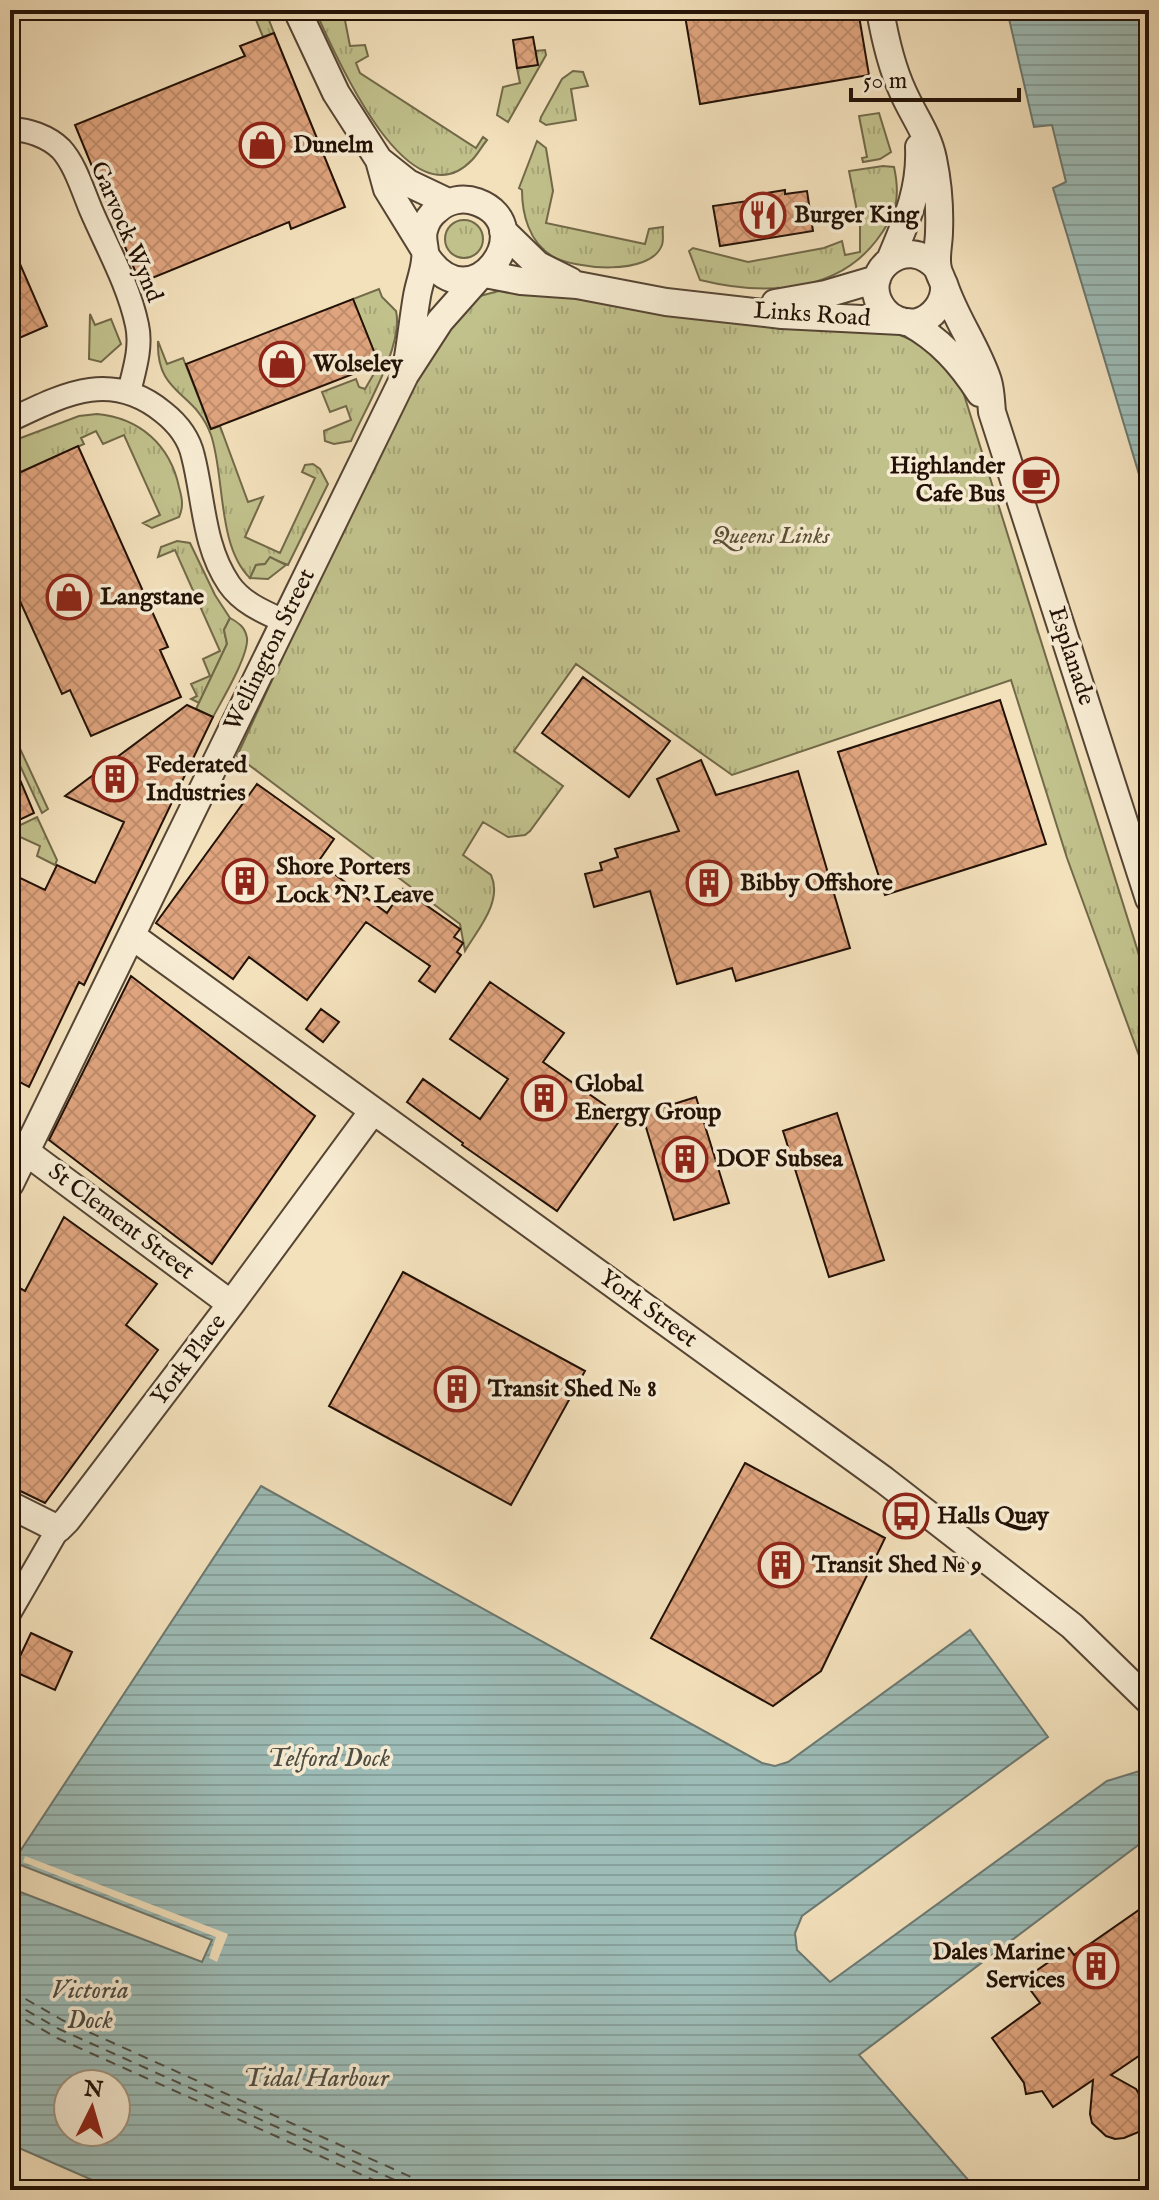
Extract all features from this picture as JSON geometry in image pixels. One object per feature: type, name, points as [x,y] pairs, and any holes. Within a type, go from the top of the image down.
[{"type":"street","points":[[297,10],[336,93],[379,160],[387,189],[425,253],[443,275],[467,280],[482,276],[499,260],[503,231],[495,215],[479,202],[448,202],[430,216],[425,226],[425,253]]},
{"type":"street","name":"Esplanade","points":[[880,10],[892,65],[930,143],[938,186],[941,276],[953,312],[989,384],[992,412],[1149,899]]},
{"type":"street","name":"Esplanade","points":[[883,270],[907,222],[917,190],[920,162],[918,120]]},
{"type":"street","name":"Garvock Wynd","points":[[10,130],[19,128],[40,135],[61,149],[75,174],[137,326],[139,342],[129,392]]},
{"type":"street","points":[[379,160],[408,183],[448,202]]},
{"type":"street","name":"Links Road","points":[[503,231],[538,265],[577,285]]},
{"type":"street","name":"Wellington Street","points":[[405,375],[425,253]]},
{"type":"street","points":[[915,254],[925,258],[941,276],[942,298],[935,311],[923,319],[905,322],[888,314],[878,302],[883,270],[899,255],[915,254]]},
{"type":"street","name":"Links Road","points":[[723,307],[795,302],[883,270]]},
{"type":"street","name":"Links Road","points":[[482,276],[577,285],[666,302],[782,315],[905,322]]},
{"type":"street","name":"Wellington Street","points":[[10,1184],[18,1146],[132,936],[405,375],[440,321],[482,276]]},
{"type":"street","name":"Esplanade","points":[[905,322],[931,335],[953,355],[992,412]]},
{"type":"street","points":[[10,420],[74,391],[97,389],[129,392],[147,400],[167,415],[189,444],[209,541],[229,584],[251,605],[284,621]]},
{"type":"street","name":"York Street","points":[[132,936],[884,1480],[1072,1626],[1149,1701]]},
{"type":"street","name":"York Place","points":[[10,1612],[58,1529],[231,1304],[373,1111]]},
{"type":"street","name":"St Clement Street","points":[[18,1146],[231,1304]]},
{"type":"street","points":[[10,1505],[58,1529]]},
{"type":"green space","points":[[252,10],[265,10],[274,33],[263,37]]},
{"type":"green space","points":[[315,10],[343,10],[350,46],[365,45],[368,56],[356,63],[360,73],[476,148],[483,137],[487,140],[472,160],[448,174],[423,170],[399,153],[356,93]]},
{"type":"green space","points":[[545,50],[546,55],[508,122],[497,115],[503,87],[520,83],[517,68],[537,65],[535,51]]},
{"type":"green space","points":[[573,71],[583,72],[588,86],[571,89],[576,120],[546,125],[540,121],[541,117],[562,79]]},
{"type":"green space","points":[[879,113],[891,152],[880,159],[863,162],[862,158],[867,157],[859,116]]},
{"type":"green space","points":[[537,141],[546,148],[553,191],[546,223],[645,244],[649,229],[663,227],[662,245],[655,255],[628,266],[593,267],[563,261],[544,250],[528,227],[522,190],[519,188]]},
{"type":"green space","points":[[894,167],[897,198],[892,215],[876,241],[859,259],[839,272],[818,281],[771,288],[747,288],[700,280],[689,251],[693,248],[748,262],[824,248],[842,241],[845,255],[860,252],[860,226],[849,171]]},
{"type":"green space","points":[[464,220],[477,226],[483,239],[477,252],[464,258],[451,252],[445,239],[451,226]]},
{"type":"green space","points":[[379,289],[382,297],[396,311],[397,325],[389,359],[351,441],[334,444],[325,441],[324,431],[351,420],[346,406],[330,412],[322,392],[356,379],[359,387],[365,389],[379,365],[353,299]]},
{"type":"green space","name":"Queens Links","points":[[506,289],[898,334],[929,348],[961,385],[1149,987],[1149,1083],[1067,858],[1011,680],[732,775],[576,664],[514,751],[563,786],[525,835],[508,837],[483,822],[463,855],[491,875],[494,885],[491,905],[465,951],[460,924],[237,756],[371,466],[441,331],[480,296]]},
{"type":"green space","points":[[90,314],[95,325],[111,319],[121,344],[101,362],[89,359]]},
{"type":"green space","points":[[158,341],[167,364],[183,358],[211,429],[220,426],[248,502],[263,497],[245,537],[280,553],[315,478],[302,472],[305,465],[313,464],[320,469],[328,484],[288,565],[270,558],[265,564],[256,565],[250,578],[239,564],[227,530],[211,435],[196,409],[163,373]]},
{"type":"green space","points":[[97,414],[127,421],[151,436],[160,446],[175,472],[182,506],[179,517],[152,528],[143,523],[160,515],[124,435],[103,444],[96,431],[81,438],[84,444],[10,477],[10,442],[79,416]]},
{"type":"green space","points":[[177,541],[190,543],[215,595],[230,618],[224,630],[227,644],[199,703],[191,699],[197,696],[191,684],[210,676],[203,659],[220,651],[175,550],[158,557],[161,547]]},
{"type":"green space","points":[[270,557],[286,565],[268,579],[250,578],[256,565],[265,564]]},
{"type":"green space","points":[[230,618],[243,628],[246,646],[234,678],[213,717],[196,709],[227,644],[224,630]]},
{"type":"green space","points":[[10,727],[48,809],[42,813],[10,744]]},
{"type":"green space","points":[[37,817],[57,860],[55,865],[37,856],[40,846],[16,835],[10,847],[10,830]]},
{"type":"water","points":[[1007,10],[1149,10],[1149,478],[1141,481],[1053,188],[1066,182],[1052,125],[1034,127]]},
{"type":"water","points":[[261,1486],[762,1763],[775,1766],[788,1762],[970,1630],[1048,1737],[802,1916],[795,1933],[797,1950],[830,1982],[1107,1781],[1149,1768],[1149,1837],[859,2055],[977,2190],[115,2190],[10,2144],[10,1888],[202,1962],[212,1940],[13,1862]]},
{"type":"pier","points":[[25,1856],[228,1934],[217,1962],[209,1958],[216,1937],[23,1862]]},
{"type":"building","points":[[684,10],[858,10],[869,75],[700,104]]},
{"type":"building","points":[[274,33],[345,207],[291,229],[289,222],[140,283],[75,125],[245,56],[240,46]]},
{"type":"building","points":[[533,37],[538,65],[517,68],[513,40]]},
{"type":"building","name":"Burger King","points":[[785,190],[785,194],[807,191],[813,231],[720,246],[713,206],[755,200],[754,195]]},
{"type":"building","points":[[10,241],[47,326],[10,342]]},
{"type":"building","name":"Wolseley","points":[[353,299],[379,364],[211,429],[186,364]]},
{"type":"building","points":[[78,446],[168,647],[160,650],[181,697],[91,736],[70,690],[62,694],[10,579],[10,477]]},
{"type":"building","points":[[583,677],[670,741],[629,797],[542,733]]},
{"type":"building","points":[[1000,700],[1046,844],[885,895],[838,752]]},
{"type":"building","points":[[187,705],[213,717],[84,985],[79,982],[29,1087],[10,1077],[10,873],[45,890],[57,865],[95,883],[124,822],[65,796]]},
{"type":"building","points":[[10,756],[34,813],[17,821],[10,805]]},
{"type":"building","name":"Bibby Offshore","points":[[701,760],[716,795],[798,771],[850,948],[736,981],[732,968],[677,984],[650,891],[594,907],[585,874],[602,870],[600,863],[618,857],[615,849],[679,831],[657,779]]},
{"type":"building","points":[[257,784],[334,839],[318,862],[387,913],[403,889],[460,929],[454,937],[463,943],[457,952],[461,955],[435,992],[419,981],[430,966],[366,922],[307,1000],[249,957],[233,979],[156,923]]},
{"type":"building","points":[[131,976],[315,1116],[212,1264],[49,1140]]},
{"type":"building","name":"Global Energy Group","points":[[490,982],[564,1033],[543,1062],[622,1117],[557,1211],[462,1145],[407,1102],[423,1079],[480,1119],[508,1079],[450,1039]]},
{"type":"building","points":[[321,1009],[339,1022],[323,1042],[306,1029]]},
{"type":"building","name":"DOF Subsea","points":[[696,1097],[729,1203],[674,1220],[642,1114]]},
{"type":"building","points":[[837,1113],[884,1260],[829,1277],[783,1131]]},
{"type":"building","points":[[64,1217],[157,1284],[126,1325],[158,1350],[45,1503],[10,1486],[10,1282],[25,1291]]},
{"type":"building","name":"Transit Shed № 8","points":[[403,1272],[585,1371],[511,1505],[329,1406]]},
{"type":"building","name":"Transit Shed № 9","points":[[745,1463],[885,1538],[821,1671],[773,1706],[651,1638]]},
{"type":"building","points":[[31,1633],[72,1652],[55,1690],[13,1671]]},
{"type":"building","points":[[1149,1903],[1149,2049],[1111,2075],[1136,2089],[1145,2104],[1146,2113],[1141,2131],[1115,2139],[1106,2136],[1092,2123],[1093,2080],[1053,2107],[1042,2091],[1026,2094],[1024,2083],[992,2038],[1040,2003],[1023,1980],[1069,1948],[1074,1955]]},
{"type":"ferry route","points":[[10,1990],[62,2020],[440,2190]]},
{"type":"ferry route","points":[[10,2001],[59,2029],[417,2190]]},
{"type":"ferry route","points":[[10,2011],[57,2038],[396,2190]]},
{"type":"place","name":"Dunelm","points":[[262,145]]},
{"type":"place","name":"Burger King","points":[[763,215]]},
{"type":"place","name":"Wolseley","points":[[282,364]]},
{"type":"place","name":"Highlander Cafe Bus","points":[[1036,480]]},
{"type":"place","name":"Langstane","points":[[69,597]]},
{"type":"place","name":"Federated Industries","points":[[115,779]]},
{"type":"place","name":"Shore Porters Lock 'N' Leave","points":[[245,881]]},
{"type":"place","name":"Bibby Offshore","points":[[709,883]]},
{"type":"place","name":"Global Energy Group","points":[[544,1098]]},
{"type":"place","name":"DOF Subsea","points":[[685,1159]]},
{"type":"place","name":"Transit Shed № 8","points":[[457,1389]]},
{"type":"place","name":"Halls Quay","points":[[906,1516]]},
{"type":"place","name":"Transit Shed № 9","points":[[781,1565]]},
{"type":"place","name":"Dales Marine Services","points":[[1096,1966]]},
{"type":"water label","name":"Telford Dock","points":[[329,1758]]},
{"type":"water label","name":"Victoria Dock","points":[[90,2005]]},
{"type":"water label","name":"Tidal Harbour","points":[[316,2078]]}]
